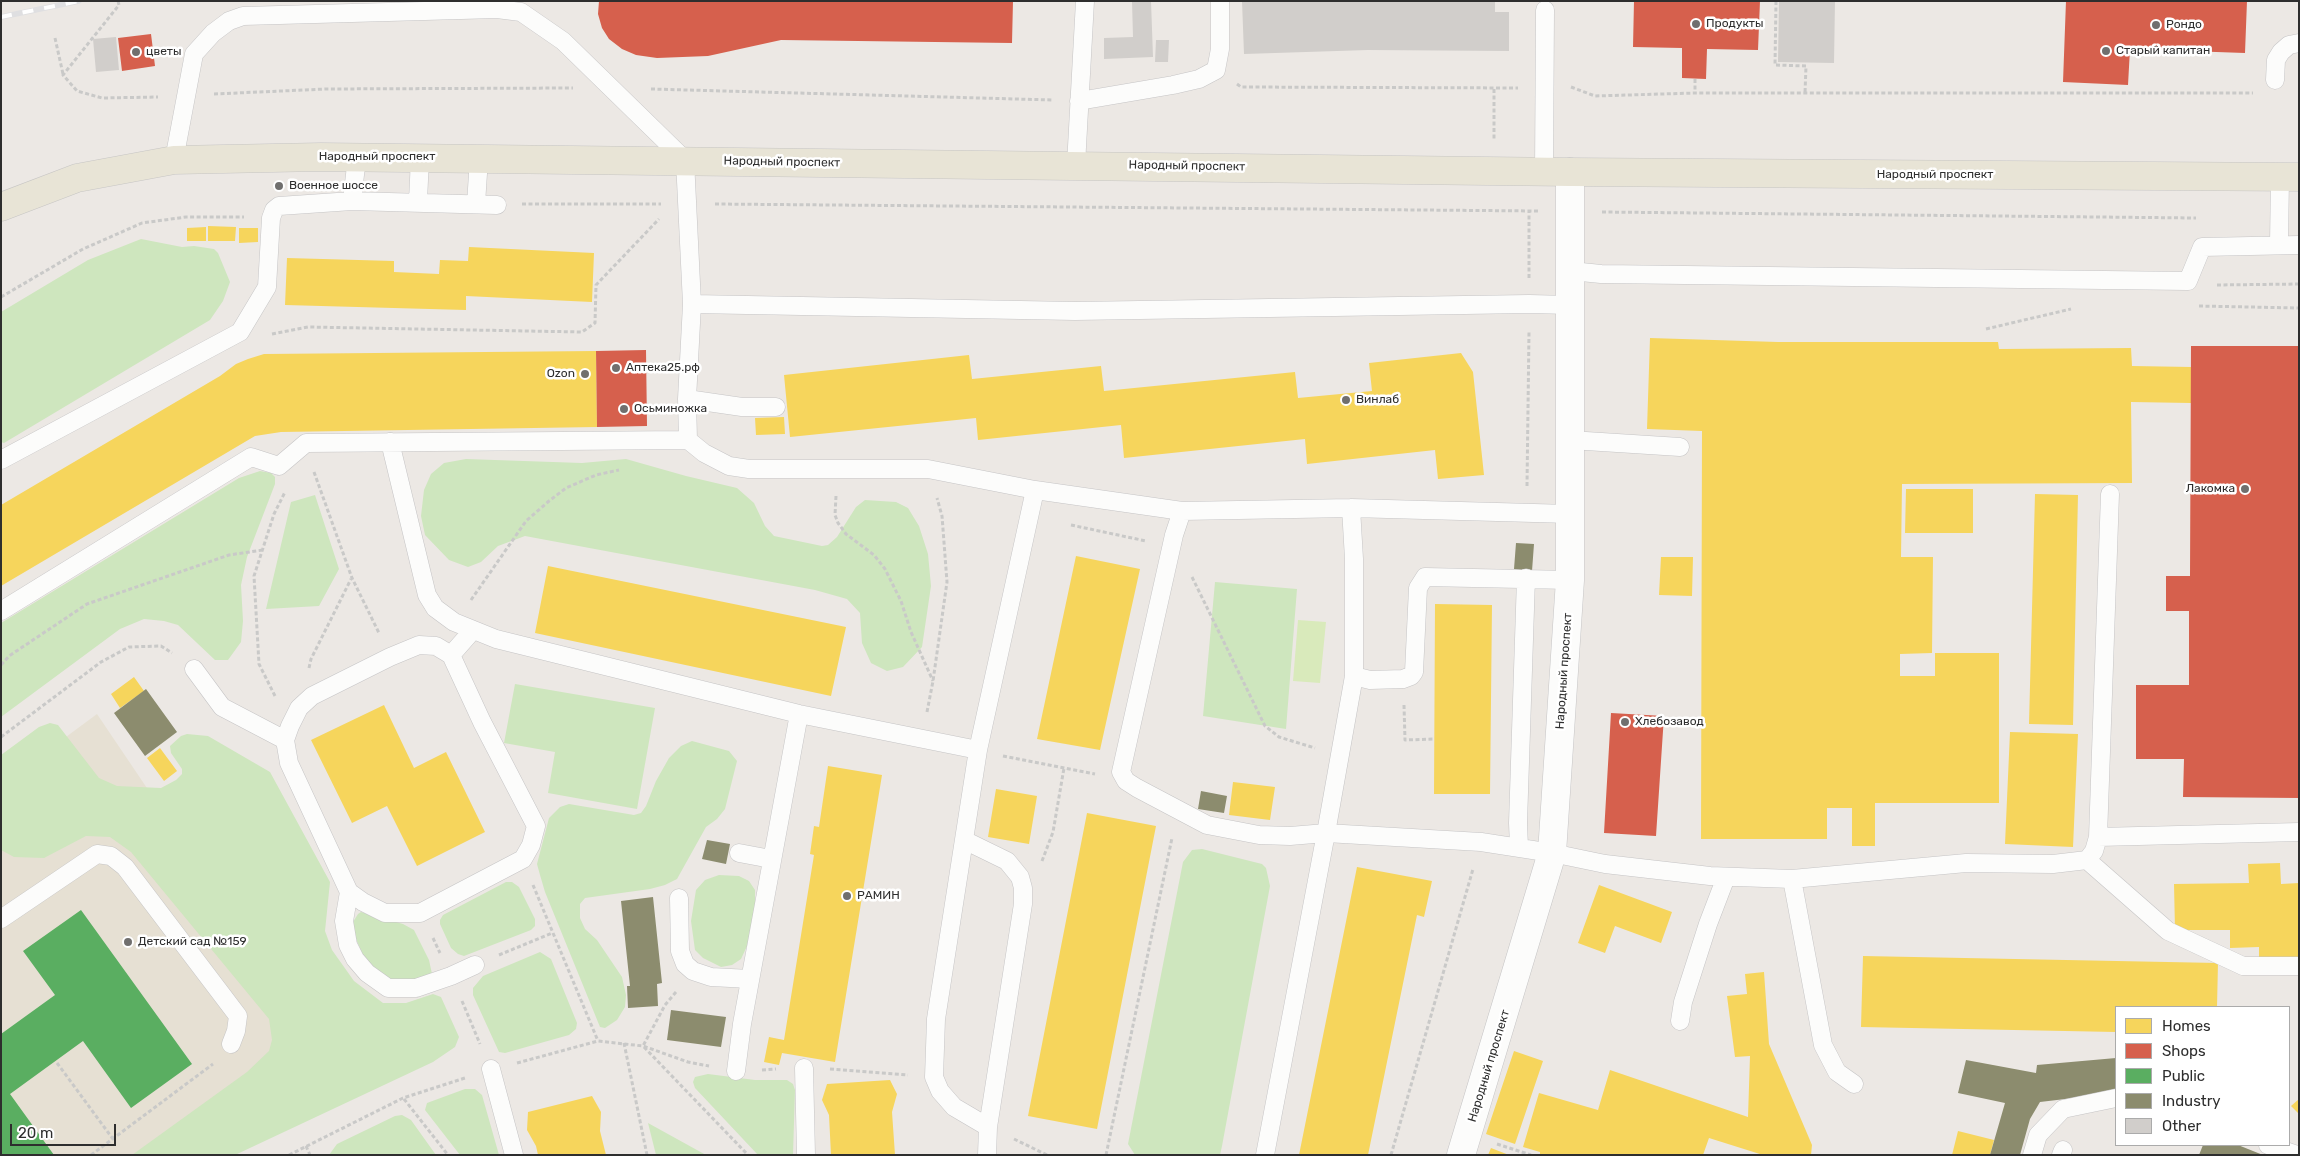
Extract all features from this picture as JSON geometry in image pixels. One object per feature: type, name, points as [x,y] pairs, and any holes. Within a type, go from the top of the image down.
[{"type":"main road","name":"Народный проспект","points":[[1,207],[77,178],[174,160],[357,157],[1544,172],[2290,177]]},
{"type":"street","name":"Народный проспект","points":[[1461,1155],[1552,853],[1570,580],[1570,172]]},
{"type":"lane","points":[[1076,165],[1085,1]]},
{"type":"lane","points":[[1079,101],[1173,85],[1199,79],[1216,70],[1220,49],[1220,1]]},
{"type":"lane","points":[[174,160],[194,54],[213,33],[230,21],[243,16],[497,9],[521,12],[563,41],[685,160],[682,204],[692,304],[687,400],[688,440]]},
{"type":"lane","points":[[1544,172],[1545,10]]},
{"type":"lane","points":[[2274,80],[2276,60],[2281,52],[2289,45],[2299,43]]},
{"type":"lane","points":[[352,201],[357,157]]},
{"type":"lane","points":[[418,202],[420,158]]},
{"type":"lane","points":[[476,204],[479,158]]},
{"type":"lane","points":[[2279,244],[2290,177]]},
{"type":"lane","points":[[1,460],[240,332],[267,287],[271,218],[274,210],[279,206],[352,201],[497,205]]},
{"type":"lane","points":[[1571,271],[1601,274],[2188,281],[2202,247],[2299,245]]},
{"type":"lane","points":[[692,304],[1074,311],[1570,305]]},
{"type":"lane","points":[[687,400],[742,407],[776,407]]},
{"type":"lane","points":[[1,611],[251,457],[279,466],[306,443],[688,440],[704,453],[729,466],[750,469],[928,469],[1035,490],[1182,511],[1351,508],[1570,514]]},
{"type":"lane","points":[[1570,440],[1680,447]]},
{"type":"lane","points":[[390,442],[427,595],[435,608],[454,622],[496,639],[799,714],[978,750]]},
{"type":"lane","points":[[988,1127],[954,1107],[940,1091],[934,1077],[936,1019],[978,750],[1035,490]]},
{"type":"lane","points":[[1182,511],[1171,546],[1121,772],[1126,780],[1207,825],[1258,835],[1290,836],[1326,833],[1481,842],[1519,847],[1605,864],[1726,877],[1792,879],[1966,863],[2053,864],[2087,860],[2094,851],[2098,837],[2110,494]]},
{"type":"lane","points":[[1265,1155],[1354,676],[1354,559],[1351,508]]},
{"type":"lane","points":[[1354,676],[1370,680],[1403,679],[1414,672],[1418,588],[1425,577],[1570,580]]},
{"type":"lane","points":[[1519,847],[1518,823],[1526,578]]},
{"type":"lane","points":[[452,655],[473,630]]},
{"type":"lane","points":[[419,645],[436,646],[452,655],[482,722],[536,826],[531,845],[523,859],[420,913],[384,913],[363,902],[350,892],[288,763],[286,740],[290,726],[299,708],[312,696],[390,657],[419,645]]},
{"type":"lane","points":[[194,670],[222,707],[286,740]]},
{"type":"lane","points":[[736,1071],[750,978],[799,714]]},
{"type":"lane","points":[[2098,837],[2299,832]]},
{"type":"lane","points":[[964,840],[1007,862],[1020,877],[1024,888],[988,1127],[987,1155]]},
{"type":"lane","points":[[739,853],[772,859]]},
{"type":"lane","points":[[1,919],[97,854],[111,856],[125,867],[238,1016],[231,1044]]},
{"type":"lane","points":[[2087,860],[2168,932],[2244,966],[2299,966]]},
{"type":"lane","points":[[1680,1020],[1683,1002],[1708,924],[1726,877]]},
{"type":"lane","points":[[1792,879],[1823,1045],[1837,1072],[1854,1084]]},
{"type":"lane","points":[[350,892],[344,920],[348,945],[355,959],[367,973],[388,988],[416,988],[451,976],[475,965]]},
{"type":"lane","points":[[679,898],[680,952],[685,964],[693,970],[711,977],[750,978]]},
{"type":"lane","points":[[804,1068],[806,1155]]},
{"type":"lane","points":[[491,1069],[514,1155]]},
{"type":"lane","points":[[2032,1155],[2038,1136],[2063,1109],[2115,1098]]},
{"type":"lane","points":[[2271,1146],[2297,1155]]},
{"type":"path","points":[[1776,1],[1775,65],[1806,66],[1805,93]]},
{"type":"path","points":[[56,38],[63,74]]},
{"type":"path","points":[[1216,70],[1241,87],[1515,88]]},
{"type":"path","points":[[1695,78],[1695,93]]},
{"type":"path","points":[[1573,87],[1595,96],[1695,93],[2254,93]]},
{"type":"path","points":[[350,89],[611,88],[1079,101]]},
{"type":"path","points":[[497,205],[682,204],[2200,218]]},
{"type":"path","points":[[270,334],[308,327],[582,332],[595,323],[596,285],[682,204]]},
{"type":"path","points":[[1527,513],[1529,211]]},
{"type":"path","points":[[1,297],[82,249],[142,222],[186,217],[271,218]]},
{"type":"path","points":[[1986,329],[2079,306]]},
{"type":"path","points":[[2193,306],[2299,308]]},
{"type":"path","points":[[306,443],[306,451],[352,578],[390,657]]},
{"type":"path","points":[[454,622],[532,516],[566,488],[596,476],[623,469]]},
{"type":"path","points":[[921,740],[933,681],[947,582],[942,516],[928,469]]},
{"type":"path","points":[[838,470],[835,515],[838,524],[846,534],[874,555],[885,569],[901,601],[911,632],[933,681]]},
{"type":"path","points":[[258,664],[254,576],[274,514],[286,490]]},
{"type":"path","points":[[1029,516],[1171,546],[1193,579],[1264,726],[1279,737],[1300,745],[1339,754]]},
{"type":"path","points":[[1,665],[9,656],[87,604],[229,555],[263,550]]},
{"type":"path","points":[[312,696],[308,672],[311,659],[352,578]]},
{"type":"path","points":[[1,737],[101,662],[129,647],[161,646],[194,670]]},
{"type":"path","points":[[1403,679],[1405,740],[1434,739]]},
{"type":"path","points":[[978,750],[1126,780]]},
{"type":"path","points":[[1020,877],[1034,872],[1044,857],[1053,832],[1064,768]]},
{"type":"path","points":[[1106,1155],[1174,830]]},
{"type":"path","points":[[1391,1155],[1481,842]]},
{"type":"path","points":[[537,897],[598,1041]]},
{"type":"path","points":[[475,965],[552,933]]},
{"type":"path","points":[[643,1046],[665,1005],[693,970]]},
{"type":"path","points":[[288,1155],[403,1098],[491,1069],[598,1041],[643,1046],[688,1062],[736,1071],[804,1068],[934,1077]]},
{"type":"path","points":[[624,1043],[646,1155]]},
{"type":"path","points":[[91,1155],[217,1061],[231,1044]]},
{"type":"path","points":[[643,1046],[748,1155]]},
{"type":"path","points":[[57,1063],[113,1139]]},
{"type":"path","points":[[403,1098],[448,1155]]},
{"type":"path","points":[[988,1127],[1047,1155]]},
{"type":"path","points":[[306,1146],[310,1155]]},
{"type":"shaded area","name":"Детский сад №159","points":[[97,714],[182,840],[328,1044],[164,1155],[1,1155],[1,785]]},
{"type":"green space","points":[[141,239],[182,247],[194,246],[214,249],[218,253],[230,282],[223,301],[210,320],[4,443],[1,442],[1,312],[88,260]]},
{"type":"green space","points":[[466,459],[582,463],[626,459],[737,488],[754,503],[765,526],[774,536],[822,546],[828,545],[837,537],[856,507],[865,500],[896,502],[908,508],[919,526],[928,554],[931,586],[922,647],[903,667],[887,671],[871,663],[862,643],[860,613],[847,599],[815,590],[525,536],[498,546],[481,562],[468,567],[449,560],[425,535],[421,516],[424,490],[431,474],[444,463]]},
{"type":"green space","points":[[260,471],[271,473],[275,477],[275,484],[247,557],[241,585],[243,621],[241,642],[228,660],[215,660],[178,625],[164,621],[144,619],[120,629],[1,717],[1,623],[239,478]]},
{"type":"green space","points":[[315,495],[339,569],[319,606],[266,609],[291,502]]},
{"type":"green space","points":[[1215,582],[1297,589],[1286,729],[1203,716]]},
{"type":"green space","points":[[1298,620],[1326,622],[1320,683],[1293,681]]},
{"type":"green space","points":[[515,684],[655,708],[637,809],[548,793],[555,752],[504,743]]},
{"type":"green space","points":[[50,723],[58,725],[99,778],[117,786],[161,788],[176,780],[182,774],[182,769],[171,753],[170,746],[181,736],[187,734],[208,736],[270,772],[330,882],[325,931],[332,950],[354,981],[383,1003],[406,1003],[433,994],[441,997],[459,1037],[455,1047],[433,1062],[235,1155],[132,1155],[247,1072],[269,1051],[272,1040],[269,1019],[131,852],[110,837],[86,836],[44,858],[14,857],[1,850],[1,755],[39,727]]},
{"type":"green space","points":[[692,741],[729,751],[737,761],[725,809],[717,819],[706,827],[677,879],[650,889],[585,898],[580,904],[580,918],[585,929],[597,940],[622,977],[626,995],[625,1007],[617,1020],[605,1028],[600,1027],[545,892],[537,864],[549,818],[560,807],[569,804],[634,815],[641,813],[669,758],[681,746]]},
{"type":"green space","points":[[1202,849],[1262,864],[1266,868],[1270,886],[1222,1146],[1220,1155],[1135,1155],[1128,1144],[1183,862],[1192,850]]},
{"type":"green space","points":[[719,875],[739,876],[749,881],[755,890],[755,909],[748,944],[741,959],[732,965],[721,967],[703,958],[695,950],[691,921],[696,890],[705,880]]},
{"type":"green space","points":[[506,882],[512,882],[519,887],[535,919],[535,926],[531,930],[464,956],[458,954],[451,948],[440,924],[443,915]]},
{"type":"green space","points":[[361,912],[403,924],[414,930],[429,960],[432,974],[408,981],[391,981],[366,962],[353,932],[353,922]]},
{"type":"green space","points":[[540,952],[551,959],[577,1023],[576,1029],[569,1035],[505,1053],[499,1052],[473,995],[473,988],[483,976]]},
{"type":"green space","points":[[708,1074],[755,1080],[787,1080],[793,1084],[795,1090],[793,1155],[758,1155],[695,1088],[693,1082],[695,1077]]},
{"type":"green space","points":[[465,1089],[475,1089],[482,1095],[499,1155],[460,1155],[425,1110],[427,1103]]},
{"type":"green space","points":[[402,1115],[411,1120],[436,1155],[329,1155],[337,1144],[395,1116]]},
{"type":"green space","points":[[648,1123],[706,1155],[656,1155]]},
{"type":"building: Homes","points":[[208,226],[236,227],[235,241],[208,241]]},
{"type":"building: Homes","points":[[206,227],[206,241],[187,241],[187,228]]},
{"type":"building: Homes","points":[[239,228],[258,228],[258,242],[239,243]]},
{"type":"building: Homes","points":[[469,247],[594,253],[592,302],[466,296],[466,310],[285,305],[287,258],[394,261],[394,272],[439,274],[440,260],[468,261]]},
{"type":"building: Homes","points":[[1650,338],[1778,342],[1998,342],[1999,349],[2131,348],[2132,366],[2192,367],[2191,403],[2131,402],[2132,483],[1902,484],[1901,557],[1933,557],[1932,653],[1900,654],[1900,676],[1935,676],[1935,653],[1999,653],[1999,803],[1875,803],[1875,846],[1852,846],[1852,808],[1827,808],[1827,839],[1701,839],[1702,431],[1647,429]]},
{"type":"building: Homes","points":[[596,351],[597,427],[281,432],[255,436],[1,586],[1,505],[220,376],[236,364],[248,359],[264,354]]},
{"type":"building: Homes","points":[[1461,353],[1473,372],[1484,475],[1438,479],[1435,450],[1307,464],[1305,439],[1124,458],[1121,425],[978,440],[976,418],[790,437],[784,375],[969,355],[972,379],[1101,366],[1104,391],[1295,372],[1298,398],[1372,391],[1369,363]]},
{"type":"building: Homes","points":[[784,417],[785,434],[756,435],[755,418]]},
{"type":"building: Homes","points":[[1906,489],[1973,489],[1973,533],[1905,533]]},
{"type":"building: Homes","points":[[2035,494],[2078,495],[2073,725],[2029,724]]},
{"type":"building: Homes","points":[[1076,556],[1140,569],[1100,750],[1037,739]]},
{"type":"building: Homes","points":[[1661,557],[1693,557],[1692,596],[1659,595]]},
{"type":"building: Homes","points":[[548,566],[846,627],[831,696],[535,633]]},
{"type":"building: Homes","points":[[1435,604],[1492,605],[1490,794],[1434,794]]},
{"type":"building: Homes","points":[[134,677],[144,691],[120,708],[111,694]]},
{"type":"building: Homes","points":[[384,705],[414,768],[446,752],[485,832],[417,866],[387,806],[352,823],[311,740]]},
{"type":"building: Homes","points":[[2010,732],[2078,734],[2073,847],[2005,844]]},
{"type":"building: Homes","points":[[160,748],[177,771],[164,781],[147,758]]},
{"type":"building: Homes","points":[[828,766],[882,775],[835,1062],[782,1053],[779,1065],[764,1062],[769,1037],[784,1040],[814,855],[810,854],[814,826],[819,827]]},
{"type":"building: Homes","points":[[1233,782],[1275,787],[1270,820],[1229,815]]},
{"type":"building: Homes","points":[[996,789],[1037,796],[1029,844],[988,837]]},
{"type":"building: Homes","points":[[1087,813],[1156,826],[1097,1129],[1028,1116]]},
{"type":"building: Homes","points":[[2280,863],[2281,884],[2299,883],[2299,957],[2259,958],[2259,947],[2230,948],[2230,930],[2175,930],[2174,884],[2249,883],[2248,864]]},
{"type":"building: Homes","points":[[1357,867],[1432,881],[1424,917],[1417,915],[1368,1155],[1299,1155]]},
{"type":"building: Homes","points":[[1599,885],[1672,912],[1661,943],[1615,926],[1605,953],[1578,943]]},
{"type":"building: Homes","points":[[1863,956],[2218,963],[2217,1006],[2115,1006],[2115,1032],[1861,1027]]},
{"type":"building: Homes","points":[[1764,972],[1769,1044],[1812,1145],[1811,1155],[1763,1155],[1709,1138],[1703,1155],[1540,1155],[1540,1152],[1523,1147],[1539,1093],[1598,1110],[1610,1070],[1748,1117],[1750,1056],[1735,1057],[1727,996],[1747,994],[1745,974]]},
{"type":"building: Homes","points":[[1514,1051],[1543,1061],[1515,1144],[1486,1134]]},
{"type":"building: Homes","points":[[890,1080],[897,1094],[892,1112],[895,1155],[831,1155],[829,1115],[822,1100],[827,1084]]},
{"type":"building: Homes","points":[[592,1096],[601,1112],[600,1131],[606,1155],[538,1155],[536,1146],[527,1130],[528,1112]]},
{"type":"building: Homes","points":[[2299,1099],[2299,1114],[2291,1106]]},
{"type":"building: Homes","points":[[1958,1131],[1994,1140],[1990,1155],[1952,1155]]},
{"type":"building: Homes","points":[[1491,1148],[1509,1155],[1488,1155]]},
{"type":"building: Shops","points":[[599,1],[1013,1],[1012,43],[781,40],[708,56],[657,58],[636,55],[622,49],[609,39],[602,28],[598,14]]},
{"type":"building: Shops","name":"Продукты","points":[[1634,1],[1760,1],[1758,50],[1707,49],[1706,79],[1682,78],[1682,48],[1633,47]]},
{"type":"building: Shops","name":"Рондо","points":[[2066,1],[2247,1],[2245,53],[2130,49],[2128,85],[2063,82]]},
{"type":"building: Shops","name":"цветы","points":[[151,34],[155,66],[122,71],[118,38]]},
{"type":"building: Shops","name":"Лакомка","points":[[2191,346],[2299,346],[2299,798],[2183,797],[2184,759],[2136,759],[2136,685],[2189,685],[2189,611],[2166,611],[2166,576],[2190,576]]},
{"type":"building: Shops","points":[[646,350],[647,426],[597,427],[596,351]]},
{"type":"building: Shops","points":[[1611,713],[1664,716],[1656,836],[1604,833]]},
{"type":"building: Public","points":[[81,910],[192,1064],[131,1108],[83,1041],[10,1094],[54,1155],[1,1155],[1,1034],[55,995],[23,951]]},
{"type":"building: Industry","points":[[1516,543],[1534,544],[1532,571],[1514,569]]},
{"type":"building: Industry","points":[[146,689],[177,732],[145,756],[114,713]]},
{"type":"building: Industry","points":[[1201,791],[1227,796],[1224,813],[1198,809]]},
{"type":"building: Industry","points":[[707,840],[730,844],[726,864],[702,859]]},
{"type":"building: Industry","points":[[653,897],[662,983],[657,984],[658,1006],[628,1008],[627,986],[630,986],[621,901]]},
{"type":"building: Industry","points":[[671,1010],[726,1017],[721,1047],[667,1040]]},
{"type":"building: Industry","points":[[2115,1058],[2115,1093],[2040,1102],[2030,1119],[2020,1155],[1990,1155],[2005,1103],[1958,1093],[1966,1060],[2036,1073],[2037,1065]]},
{"type":"building: Industry","points":[[2203,1146],[2240,1146],[2263,1155],[2199,1155]]},
{"type":"building: Other","points":[[1132,1],[1151,1],[1153,57],[1104,59],[1104,38],[1133,37]]},
{"type":"building: Other","points":[[1242,1],[1495,1],[1495,12],[1509,12],[1509,51],[1368,50],[1244,54]]},
{"type":"building: Other","points":[[1779,1],[1835,1],[1834,63],[1778,62]]},
{"type":"building: Other","points":[[116,37],[119,70],[96,72],[93,39]]},
{"type":"building: Other","points":[[1156,40],[1169,40],[1168,62],[1155,62]]},
{"type":"railway","points":[[1,17],[79,1]]},
{"type":"place","name":"Продукты","points":[[1696,24]]},
{"type":"place","name":"Рондо","points":[[2156,25]]},
{"type":"place","name":"Старый капитан","points":[[2106,51]]},
{"type":"place","name":"цветы","points":[[136,52]]},
{"type":"place","name":"Военное шоссе","points":[[279,186]]},
{"type":"place","name":"Аптека25.рф","points":[[616,368]]},
{"type":"place","name":"Ozon","points":[[585,374]]},
{"type":"place","name":"Винлаб","points":[[1346,400]]},
{"type":"place","name":"Осьминожка","points":[[624,409]]},
{"type":"place","name":"Лакомка","points":[[2245,489]]},
{"type":"place","name":"Хлебозавод","points":[[1625,722]]},
{"type":"place","name":"РАМИН","points":[[847,896]]},
{"type":"place","name":"Детский сад №159","points":[[128,942]]}]
